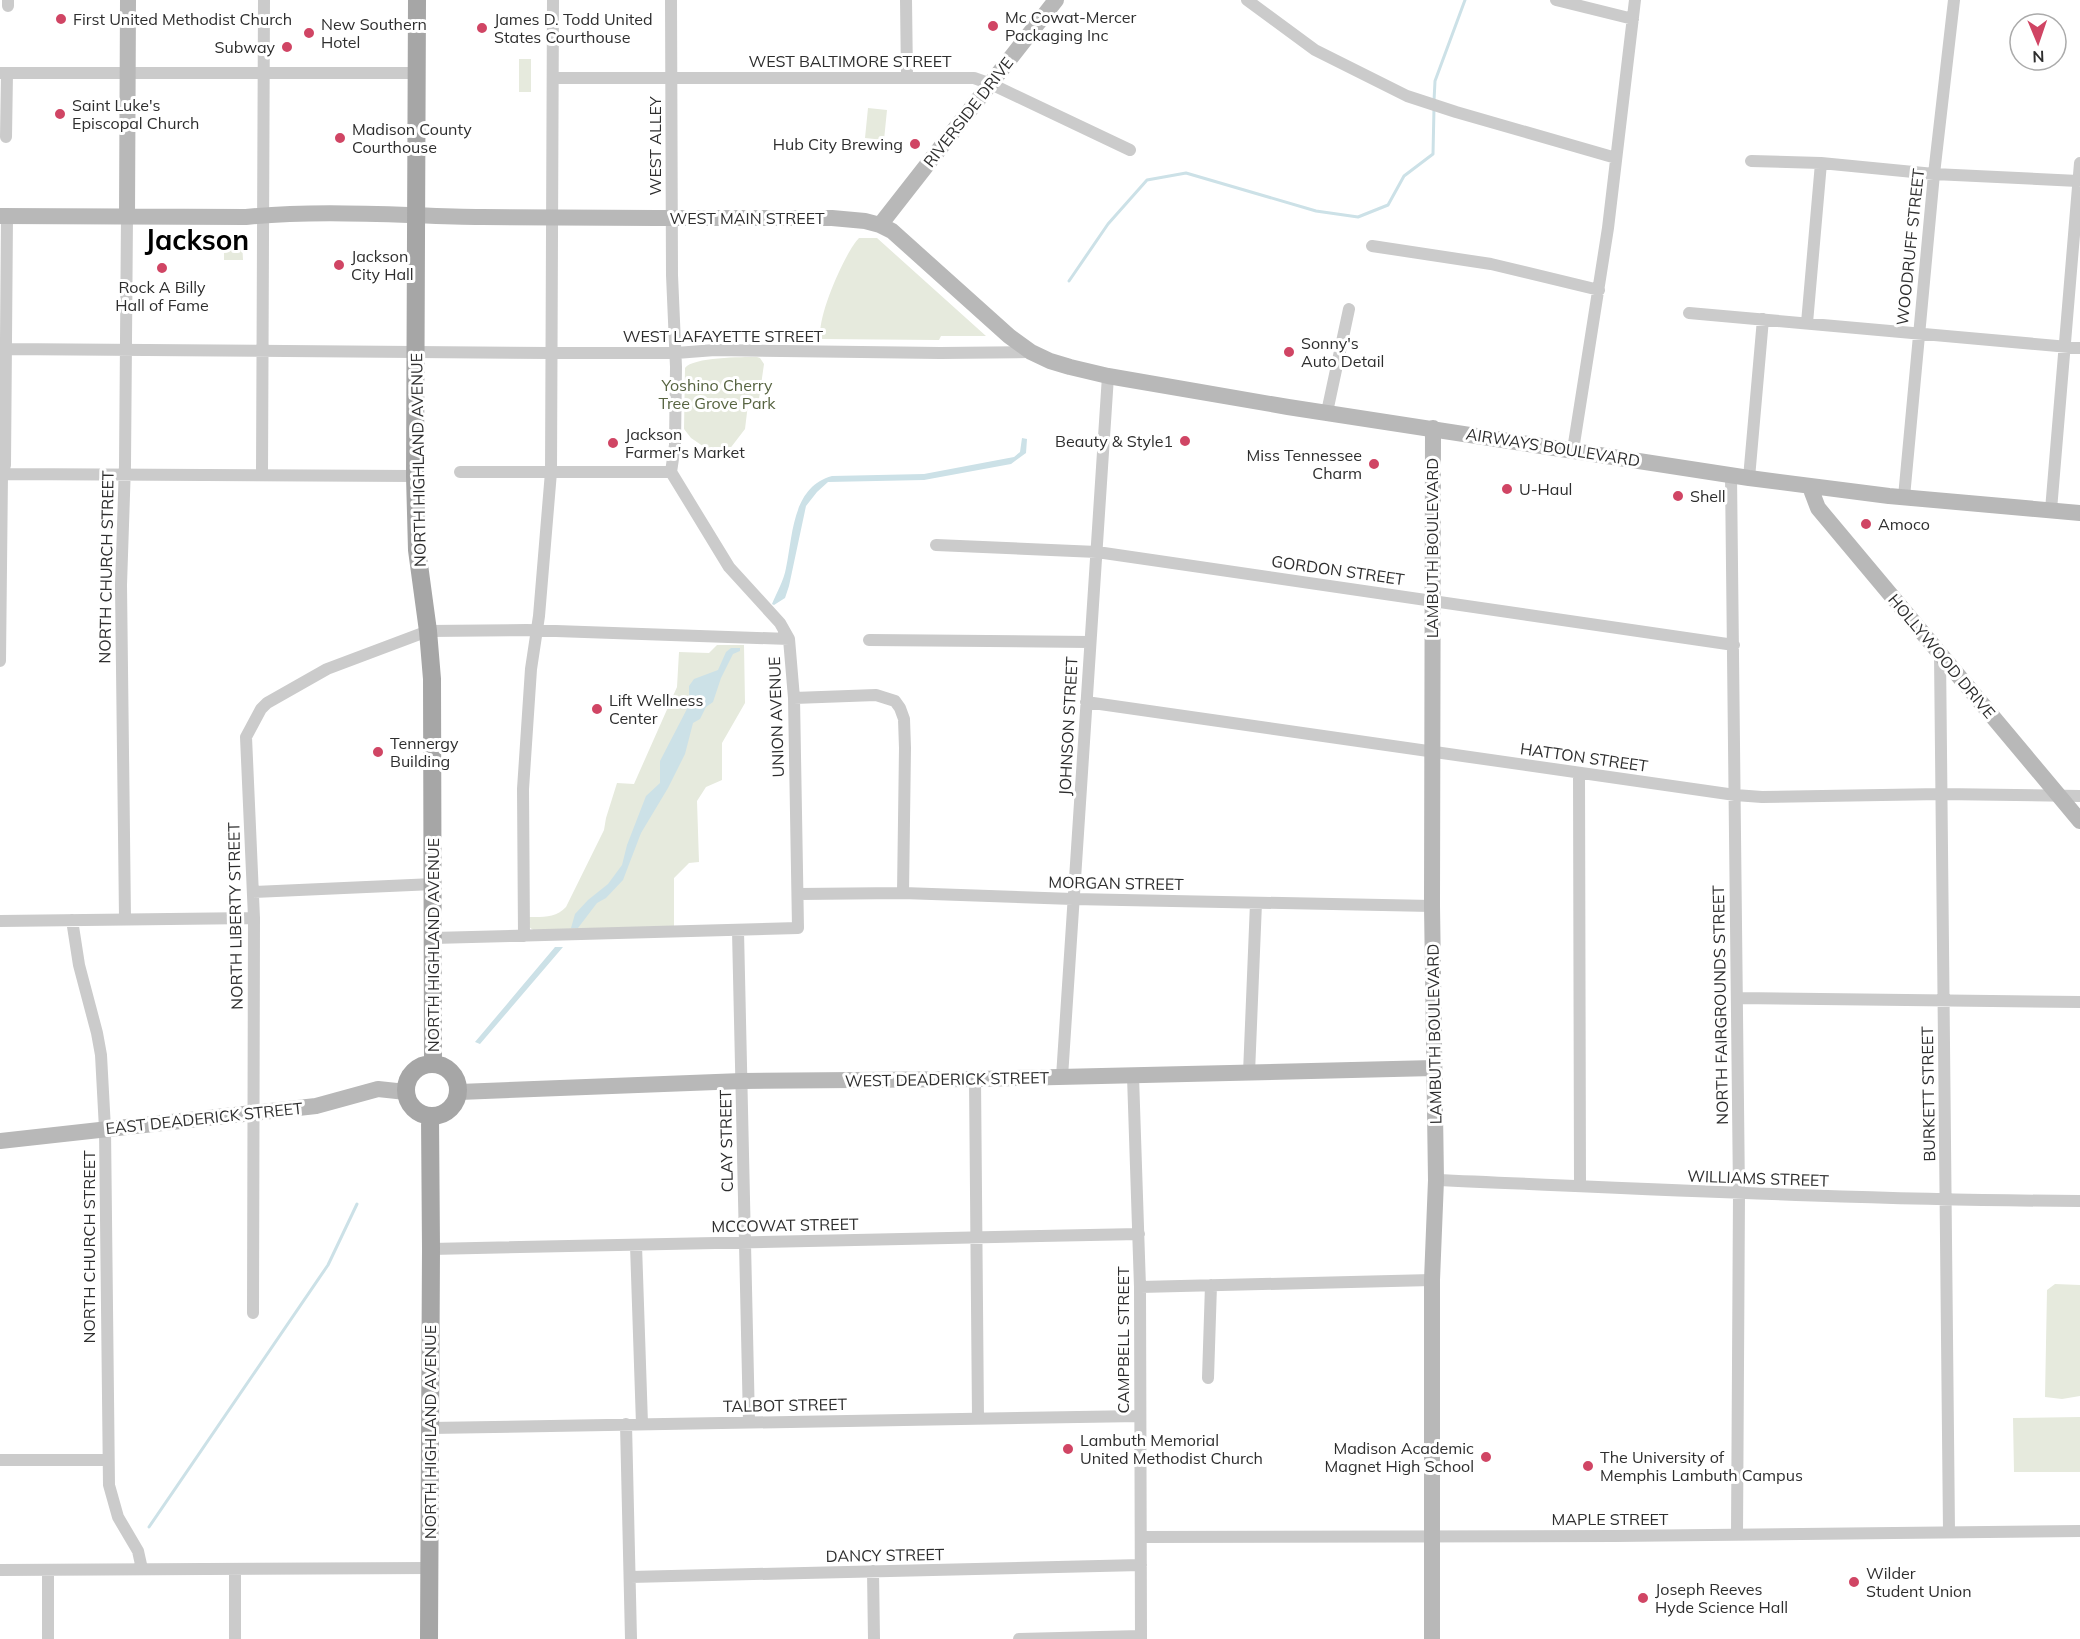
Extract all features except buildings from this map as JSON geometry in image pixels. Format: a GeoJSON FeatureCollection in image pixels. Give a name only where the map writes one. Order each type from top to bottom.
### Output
{"type":"FeatureCollection","features":[{"type":"Feature","properties":{"kind":"main road","name":"NORTH HIGHLAND AVENUE"},"geometry":{"type":"LineString","coordinates":[[417,0],[415,476],[417,550],[432,679],[433,1064]]}},
{"type":"Feature","properties":{"kind":"main road"},"geometry":{"type":"LineString","coordinates":[[433,1064],[441,1065],[454,1076],[459,1092],[457,1100],[446,1113],[430,1117],[413,1109],[406,1092],[410,1076],[424,1065],[433,1064]]}},
{"type":"Feature","properties":{"kind":"main road","name":"NORTH HIGHLAND AVENUE"},"geometry":{"type":"LineString","coordinates":[[429,1639],[430,1117]]}},
{"type":"Feature","properties":{"kind":"street"},"geometry":{"type":"LineString","coordinates":[[127,216],[128,0]]}},
{"type":"Feature","properties":{"kind":"street"},"geometry":{"type":"LineString","coordinates":[[262,475],[264,0]]}},
{"type":"Feature","properties":{"kind":"street"},"geometry":{"type":"LineString","coordinates":[[524,936],[523,789],[531,669],[538,630],[551,472],[553,0]]}},
{"type":"Feature","properties":{"kind":"street","name":"WEST ALLEY"},"geometry":{"type":"LineString","coordinates":[[670,472],[675,445],[676,353],[673,313],[671,0]]}},
{"type":"Feature","properties":{"kind":"street"},"geometry":{"type":"LineString","coordinates":[[906,0],[907,77]]}},
{"type":"Feature","properties":{"kind":"street","name":"RIVERSIDE DRIVE"},"geometry":{"type":"LineString","coordinates":[[880,225],[1056,0]]}},
{"type":"Feature","properties":{"kind":"street"},"geometry":{"type":"LineString","coordinates":[[1247,0],[1315,50],[1407,96],[1616,158]]}},
{"type":"Feature","properties":{"kind":"street"},"geometry":{"type":"LineString","coordinates":[[1556,0],[1633,19]]}},
{"type":"Feature","properties":{"kind":"street"},"geometry":{"type":"LineString","coordinates":[[1573,450],[1599,290],[1635,0]]}},
{"type":"Feature","properties":{"kind":"street","name":"WOODRUFF STREET"},"geometry":{"type":"LineString","coordinates":[[1904,497],[1918,333],[1954,0]]}},
{"type":"Feature","properties":{"kind":"street"},"geometry":{"type":"LineString","coordinates":[[6,137],[3,73],[416,73]]}},
{"type":"Feature","properties":{"kind":"street","name":"WEST BALTIMORE STREET"},"geometry":{"type":"LineString","coordinates":[[554,78],[974,78],[1130,150]]}},
{"type":"Feature","properties":{"kind":"street"},"geometry":{"type":"LineString","coordinates":[[1751,161],[1821,163],[1934,174],[2078,181]]}},
{"type":"Feature","properties":{"kind":"street"},"geometry":{"type":"LineString","coordinates":[[1807,323],[1821,163]]}},
{"type":"Feature","properties":{"kind":"street"},"geometry":{"type":"LineString","coordinates":[[2052,510],[2080,163]]}},
{"type":"Feature","properties":{"kind":"street","name":"WEST MAIN STREET"},"geometry":{"type":"LineString","coordinates":[[4,216],[246,217],[275,214],[552,218],[832,218],[880,225],[906,242],[1009,336],[1031,352]]}},
{"type":"Feature","properties":{"kind":"street"},"geometry":{"type":"LineString","coordinates":[[0,662],[1,474],[5,465],[4,216]]}},
{"type":"Feature","properties":{"kind":"street","name":"NORTH CHURCH STREET"},"geometry":{"type":"LineString","coordinates":[[125,918],[121,639],[127,216]]}},
{"type":"Feature","properties":{"kind":"street"},"geometry":{"type":"LineString","coordinates":[[1372,246],[1491,264],[1599,290]]}},
{"type":"Feature","properties":{"kind":"street"},"geometry":{"type":"LineString","coordinates":[[1327,412],[1349,309]]}},
{"type":"Feature","properties":{"kind":"street"},"geometry":{"type":"LineString","coordinates":[[1689,313],[2080,348]]}},
{"type":"Feature","properties":{"kind":"street"},"geometry":{"type":"LineString","coordinates":[[1749,478],[1763,319]]}},
{"type":"Feature","properties":{"kind":"street","name":"WEST LAFAYETTE STREET"},"geometry":{"type":"LineString","coordinates":[[3,349],[415,353],[676,353],[715,350],[1031,352]]}},
{"type":"Feature","properties":{"kind":"street","name":"AIRWAYS BOULEVARD"},"geometry":{"type":"LineString","coordinates":[[1031,352],[1050,361],[1108,376],[1749,478],[1904,497],[2080,513]]}},
{"type":"Feature","properties":{"kind":"street","name":"JOHNSON STREET"},"geometry":{"type":"LineString","coordinates":[[1062,1077],[1108,376]]}},
{"type":"Feature","properties":{"kind":"street","name":"LAMBUTH BOULEVARD"},"geometry":{"type":"LineString","coordinates":[[1432,1639],[1432,1280],[1436,1180],[1432,906],[1433,428]]}},
{"type":"Feature","properties":{"kind":"street"},"geometry":{"type":"LineString","coordinates":[[460,472],[670,472]]}},
{"type":"Feature","properties":{"kind":"street","name":"UNION AVENUE"},"geometry":{"type":"LineString","coordinates":[[670,472],[729,567],[780,623],[789,639],[794,698],[798,928],[738,931]]}},
{"type":"Feature","properties":{"kind":"street"},"geometry":{"type":"LineString","coordinates":[[1,474],[415,476]]}},
{"type":"Feature","properties":{"kind":"street","name":"NORTH FAIRGROUNDS STREET"},"geometry":{"type":"LineString","coordinates":[[1731,475],[1739,1194],[1737,1535]]}},
{"type":"Feature","properties":{"kind":"street","name":"HOLLYWOOD DRIVE"},"geometry":{"type":"LineString","coordinates":[[1810,487],[1818,508],[2080,821]]}},
{"type":"Feature","properties":{"kind":"street","name":"GORDON STREET"},"geometry":{"type":"LineString","coordinates":[[936,545],[1097,552],[1734,645]]}},
{"type":"Feature","properties":{"kind":"street"},"geometry":{"type":"LineString","coordinates":[[428,631],[538,630],[789,639]]}},
{"type":"Feature","properties":{"kind":"street","name":"NORTH LIBERTY STREET"},"geometry":{"type":"LineString","coordinates":[[254,1313],[252,1114],[254,918],[246,737],[261,709],[267,703],[327,669],[428,631]]}},
{"type":"Feature","properties":{"kind":"street"},"geometry":{"type":"LineString","coordinates":[[869,640],[1090,642]]}},
{"type":"Feature","properties":{"kind":"street","name":"BURKETT STREET"},"geometry":{"type":"LineString","coordinates":[[1941,654],[1948,1532]]}},
{"type":"Feature","properties":{"kind":"street"},"geometry":{"type":"LineString","coordinates":[[794,698],[876,695],[895,701],[900,708],[904,719],[903,893]]}},
{"type":"Feature","properties":{"kind":"street","name":"HATTON STREET"},"geometry":{"type":"LineString","coordinates":[[1086,702],[1735,795],[1762,797],[1941,794],[2080,796]]}},
{"type":"Feature","properties":{"kind":"street"},"geometry":{"type":"LineString","coordinates":[[1580,772],[1580,1186]]}},
{"type":"Feature","properties":{"kind":"street"},"geometry":{"type":"LineString","coordinates":[[253,892],[434,884]]}},
{"type":"Feature","properties":{"kind":"street","name":"MORGAN STREET"},"geometry":{"type":"LineString","coordinates":[[798,894],[903,893],[1073,899],[1432,906]]}},
{"type":"Feature","properties":{"kind":"street"},"geometry":{"type":"LineString","coordinates":[[1249,1073],[1256,903]]}},
{"type":"Feature","properties":{"kind":"street"},"geometry":{"type":"LineString","coordinates":[[0,921],[254,918]]}},
{"type":"Feature","properties":{"kind":"street","name":"NORTH CHURCH STREET"},"geometry":{"type":"LineString","coordinates":[[72,920],[79,965],[99,1044],[105,1129],[107,1460],[111,1499],[138,1551],[142,1569]]}},
{"type":"Feature","properties":{"kind":"street"},"geometry":{"type":"LineString","coordinates":[[433,938],[738,931]]}},
{"type":"Feature","properties":{"kind":"street","name":"CLAY STREET"},"geometry":{"type":"LineString","coordinates":[[738,931],[749,1422]]}},
{"type":"Feature","properties":{"kind":"street"},"geometry":{"type":"LineString","coordinates":[[1737,998],[2080,1002]]}},
{"type":"Feature","properties":{"kind":"street","name":"WEST DEADERICK STREET"},"geometry":{"type":"LineString","coordinates":[[459,1092],[741,1081],[975,1080],[1434,1068]]}},
{"type":"Feature","properties":{"kind":"street","name":"CAMPBELL STREET"},"geometry":{"type":"LineString","coordinates":[[1133,1076],[1140,1287],[1141,1637]]}},
{"type":"Feature","properties":{"kind":"street"},"geometry":{"type":"LineString","coordinates":[[975,1080],[978,1418]]}},
{"type":"Feature","properties":{"kind":"street","name":"EAST DEADERICK STREET"},"geometry":{"type":"LineString","coordinates":[[0,1141],[316,1106],[378,1089],[406,1092]]}},
{"type":"Feature","properties":{"kind":"street","name":"WILLIAMS STREET"},"geometry":{"type":"LineString","coordinates":[[1436,1180],[1946,1201],[2080,1201]]}},
{"type":"Feature","properties":{"kind":"street","name":"MCCOWAT STREET"},"geometry":{"type":"LineString","coordinates":[[431,1249],[1139,1234]]}},
{"type":"Feature","properties":{"kind":"street"},"geometry":{"type":"LineString","coordinates":[[636,1245],[642,1424]]}},
{"type":"Feature","properties":{"kind":"street"},"geometry":{"type":"LineString","coordinates":[[1140,1287],[1432,1280]]}},
{"type":"Feature","properties":{"kind":"street"},"geometry":{"type":"LineString","coordinates":[[1208,1378],[1211,1285]]}},
{"type":"Feature","properties":{"kind":"street","name":"TALBOT STREET"},"geometry":{"type":"LineString","coordinates":[[430,1428],[1140,1416]]}},
{"type":"Feature","properties":{"kind":"street"},"geometry":{"type":"LineString","coordinates":[[626,1424],[632,1639]]}},
{"type":"Feature","properties":{"kind":"street"},"geometry":{"type":"LineString","coordinates":[[0,1460],[107,1460]]}},
{"type":"Feature","properties":{"kind":"street","name":"MAPLE STREET"},"geometry":{"type":"LineString","coordinates":[[1141,1537],[1737,1535],[2080,1531]]}},
{"type":"Feature","properties":{"kind":"street","name":"DANCY STREET"},"geometry":{"type":"LineString","coordinates":[[630,1577],[1141,1565]]}},
{"type":"Feature","properties":{"kind":"street"},"geometry":{"type":"LineString","coordinates":[[0,1570],[430,1568]]}},
{"type":"Feature","properties":{"kind":"street"},"geometry":{"type":"LineString","coordinates":[[235,1569],[236,1639]]}},
{"type":"Feature","properties":{"kind":"street"},"geometry":{"type":"LineString","coordinates":[[48,1570],[48,1639]]}},
{"type":"Feature","properties":{"kind":"street"},"geometry":{"type":"LineString","coordinates":[[873,1571],[874,1639]]}},
{"type":"Feature","properties":{"kind":"street"},"geometry":{"type":"LineString","coordinates":[[1019,1639],[1141,1637]]}},
{"type":"Feature","properties":{"kind":"green space"},"geometry":{"type":"Polygon","coordinates":[[[519,59],[531,59],[531,92],[519,92],[519,59]]]}},
{"type":"Feature","properties":{"kind":"green space"},"geometry":{"type":"Polygon","coordinates":[[[868,108],[887,110],[884,140],[865,138],[868,108]]]}},
{"type":"Feature","properties":{"kind":"green space"},"geometry":{"type":"Polygon","coordinates":[[[221,238],[238,238],[242,241],[243,260],[224,260],[224,243],[221,243],[221,238]]]}},
{"type":"Feature","properties":{"kind":"green space"},"geometry":{"type":"Polygon","coordinates":[[[859,238],[877,238],[986,336],[941,336],[939,340],[821,339],[822,318],[832,287],[846,257],[859,238]]]}},
{"type":"Feature","properties":{"kind":"green space","name":"Yoshino Cherry Tree Grove Park"},"geometry":{"type":"Polygon","coordinates":[[[757,357],[764,364],[759,399],[754,404],[748,404],[745,429],[722,459],[691,438],[684,429],[685,368],[690,364],[707,360],[757,357]]]}},
{"type":"Feature","properties":{"kind":"green space"},"geometry":{"type":"Polygon","coordinates":[[[717,645],[744,645],[745,703],[722,743],[722,780],[706,787],[697,801],[699,862],[689,863],[674,878],[674,929],[536,932],[529,927],[529,917],[554,915],[566,907],[604,830],[617,783],[634,784],[677,687],[679,652],[709,653],[717,645]]]}},
{"type":"Feature","properties":{"kind":"green space"},"geometry":{"type":"Polygon","coordinates":[[[2055,1284],[2080,1285],[2080,1396],[2062,1399],[2045,1397],[2047,1290],[2055,1284]]]}},
{"type":"Feature","properties":{"kind":"green space"},"geometry":{"type":"Polygon","coordinates":[[[2080,1417],[2080,1472],[2014,1472],[2013,1418],[2080,1417]]]}},
{"type":"Feature","properties":{"kind":"shaded area"},"geometry":{"type":"Polygon","coordinates":[[[1022,438],[1027,439],[1026,453],[1011,464],[924,480],[828,482],[806,506],[785,598],[772,604],[785,572],[793,527],[802,501],[809,490],[819,482],[832,476],[924,474],[1014,457],[1020,452],[1022,438]]]}},
{"type":"Feature","properties":{"kind":"shaded area"},"geometry":{"type":"Polygon","coordinates":[[[731,648],[740,648],[740,651],[733,654],[721,678],[713,702],[706,707],[700,719],[693,723],[685,754],[641,833],[623,880],[606,898],[597,903],[578,928],[571,928],[575,914],[608,884],[622,865],[627,845],[646,796],[660,783],[660,761],[689,705],[689,686],[694,679],[718,670],[726,652],[731,648]]]}},
{"type":"Feature","properties":{"kind":"shaded area"},"geometry":{"type":"Polygon","coordinates":[[[555,947],[563,947],[480,1044],[475,1042],[555,947]]]}},
{"type":"Feature","properties":{"kind":"waterway"},"geometry":{"type":"LineString","coordinates":[[1434,101],[1435,81],[1465,0]]}},
{"type":"Feature","properties":{"kind":"waterway"},"geometry":{"type":"LineString","coordinates":[[1069,281],[1108,224],[1147,180],[1186,173],[1316,211],[1358,217],[1388,205],[1404,176],[1433,154],[1434,108]]}},
{"type":"Feature","properties":{"kind":"waterway"},"geometry":{"type":"LineString","coordinates":[[149,1527],[328,1265],[357,1204]]}},
{"type":"Feature","properties":{"kind":"place","name":"First United Methodist Church"},"geometry":{"type":"Point","coordinates":[61,19]}},
{"type":"Feature","properties":{"kind":"place","name":"Mc Cowat-Mercer Packaging Inc"},"geometry":{"type":"Point","coordinates":[993,26]}},
{"type":"Feature","properties":{"kind":"place","name":"James D. Todd United States Courthouse"},"geometry":{"type":"Point","coordinates":[482,28]}},
{"type":"Feature","properties":{"kind":"place","name":"New Southern Hotel"},"geometry":{"type":"Point","coordinates":[309,33]}},
{"type":"Feature","properties":{"kind":"place","name":"Subway"},"geometry":{"type":"Point","coordinates":[287,47]}},
{"type":"Feature","properties":{"kind":"place","name":"Saint Luke's Episcopal Church"},"geometry":{"type":"Point","coordinates":[60,114]}},
{"type":"Feature","properties":{"kind":"place","name":"Madison County Courthouse"},"geometry":{"type":"Point","coordinates":[340,138]}},
{"type":"Feature","properties":{"kind":"place","name":"Hub City Brewing"},"geometry":{"type":"Point","coordinates":[915,144]}},
{"type":"Feature","properties":{"kind":"place","name":"Jackson City Hall"},"geometry":{"type":"Point","coordinates":[339,265]}},
{"type":"Feature","properties":{"kind":"place","name":"Rock A Billy Hall of Fame"},"geometry":{"type":"Point","coordinates":[162,268]}},
{"type":"Feature","properties":{"kind":"place","name":"Sonny's Auto Detail"},"geometry":{"type":"Point","coordinates":[1289,352]}},
{"type":"Feature","properties":{"kind":"place","name":"Beauty & Style1"},"geometry":{"type":"Point","coordinates":[1185,441]}},
{"type":"Feature","properties":{"kind":"place","name":"Jackson Farmer's Market"},"geometry":{"type":"Point","coordinates":[613,443]}},
{"type":"Feature","properties":{"kind":"place","name":"Miss Tennessee Charm"},"geometry":{"type":"Point","coordinates":[1374,464]}},
{"type":"Feature","properties":{"kind":"place","name":"U-Haul"},"geometry":{"type":"Point","coordinates":[1507,489]}},
{"type":"Feature","properties":{"kind":"place","name":"Shell"},"geometry":{"type":"Point","coordinates":[1678,496]}},
{"type":"Feature","properties":{"kind":"place","name":"Amoco"},"geometry":{"type":"Point","coordinates":[1866,524]}},
{"type":"Feature","properties":{"kind":"place","name":"Lift Wellness Center"},"geometry":{"type":"Point","coordinates":[597,709]}},
{"type":"Feature","properties":{"kind":"place","name":"Tennergy Building"},"geometry":{"type":"Point","coordinates":[378,752]}},
{"type":"Feature","properties":{"kind":"place","name":"Lambuth Memorial United Methodist Church"},"geometry":{"type":"Point","coordinates":[1068,1449]}},
{"type":"Feature","properties":{"kind":"place","name":"Madison Academic Magnet High School"},"geometry":{"type":"Point","coordinates":[1486,1457]}},
{"type":"Feature","properties":{"kind":"place","name":"The University of Memphis Lambuth Campus"},"geometry":{"type":"Point","coordinates":[1588,1466]}},
{"type":"Feature","properties":{"kind":"place","name":"Wilder Student Union"},"geometry":{"type":"Point","coordinates":[1854,1582]}},
{"type":"Feature","properties":{"kind":"place","name":"Joseph Reeves Hyde Science Hall"},"geometry":{"type":"Point","coordinates":[1643,1598]}},
{"type":"Feature","properties":{"kind":"district","name":"Jackson"},"geometry":{"type":"Point","coordinates":[197,240]}}]}
